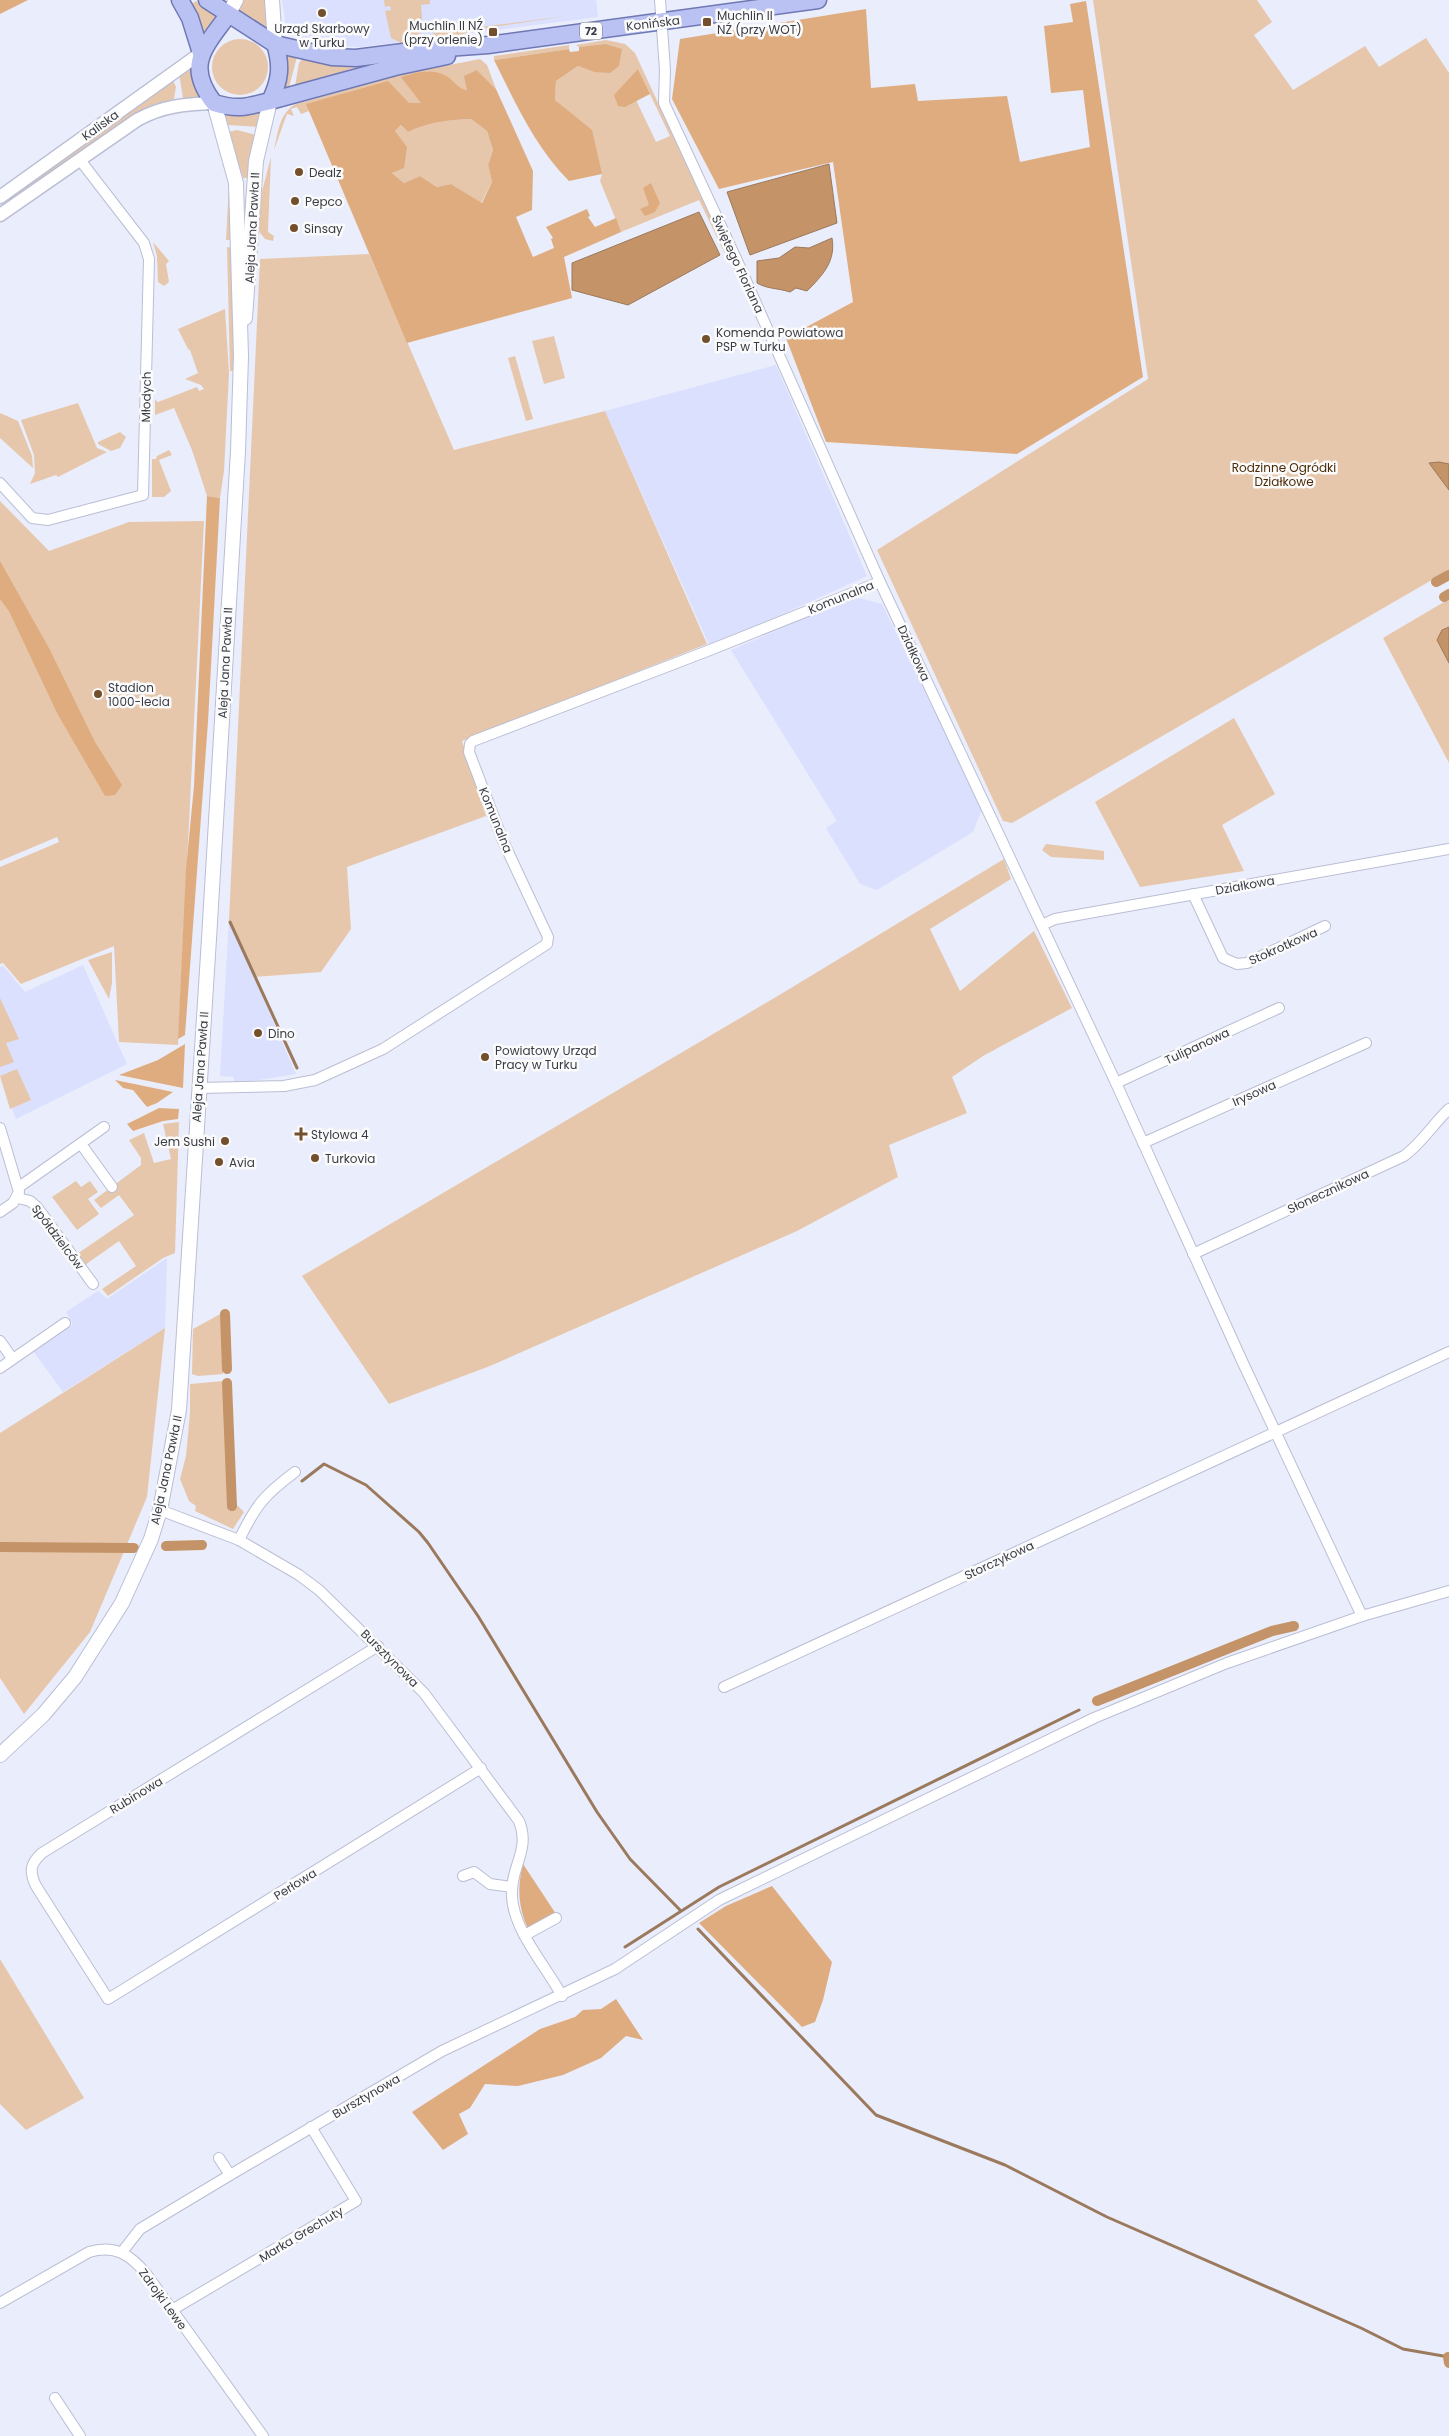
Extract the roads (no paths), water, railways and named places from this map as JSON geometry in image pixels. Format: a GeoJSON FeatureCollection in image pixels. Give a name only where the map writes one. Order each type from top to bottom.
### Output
{"type":"FeatureCollection","features":[{"type":"Feature","properties":{"kind":"main road"},"geometry":{"type":"LineString","coordinates":[[180,0],[190,18],[201,53],[200,79],[214,103]]}},
{"type":"Feature","properties":{"kind":"main road","name":"72"},"geometry":{"type":"LineString","coordinates":[[208,0],[228,16],[275,44]]}},
{"type":"Feature","properties":{"kind":"main road"},"geometry":{"type":"LineString","coordinates":[[201,53],[228,16],[236,0]]}},
{"type":"Feature","properties":{"kind":"main road"},"geometry":{"type":"LineString","coordinates":[[270,101],[280,72],[280,58],[275,44],[272,0]]}},
{"type":"Feature","properties":{"kind":"main road","name":"Konińska"},"geometry":{"type":"LineString","coordinates":[[275,44],[332,57],[383,55],[428,49],[488,45],[818,0]]}},
{"type":"Feature","properties":{"kind":"main road","name":"Konińska"},"geometry":{"type":"LineString","coordinates":[[270,101],[395,67],[488,45]]}},
{"type":"Feature","properties":{"kind":"main road","name":"72"},"geometry":{"type":"LineString","coordinates":[[214,103],[229,108],[243,108],[270,101]]}},
{"type":"Feature","properties":{"kind":"main road","name":"Aleja Jana Pawła II"},"geometry":{"type":"LineString","coordinates":[[241,356],[255,264],[256,161],[270,101]]}},
{"type":"Feature","properties":{"kind":"main road","name":"Aleja Jana Pawła II"},"geometry":{"type":"LineString","coordinates":[[0,1755],[55,1702],[98,1644],[122,1603],[135,1576],[160,1510],[179,1410],[237,460],[241,356],[236,183],[214,103]]}},
{"type":"Feature","properties":{"kind":"street","name":"Świętego Floriana"},"geometry":{"type":"LineString","coordinates":[[660,0],[665,70],[664,104],[739,264],[880,582]]}},
{"type":"Feature","properties":{"kind":"street","name":"Kaliska"},"geometry":{"type":"LineString","coordinates":[[0,197],[201,53]]}},
{"type":"Feature","properties":{"kind":"street"},"geometry":{"type":"LineString","coordinates":[[318,88],[323,82],[373,65],[383,55],[395,67]]}},
{"type":"Feature","properties":{"kind":"street","name":"Kaliska"},"geometry":{"type":"LineString","coordinates":[[0,213],[136,120],[154,111],[180,104],[214,103]]}},
{"type":"Feature","properties":{"kind":"street","name":"Młodych"},"geometry":{"type":"LineString","coordinates":[[0,483],[32,518],[48,520],[143,495],[150,259],[144,243],[80,160]]}},
{"type":"Feature","properties":{"kind":"street","name":"Działkowa"},"geometry":{"type":"LineString","coordinates":[[880,582],[1116,1083],[1275,1433],[1362,1616]]}},
{"type":"Feature","properties":{"kind":"street","name":"Komunalna"},"geometry":{"type":"LineString","coordinates":[[198,1088],[284,1086],[316,1080],[383,1049],[547,944],[548,936],[503,841],[469,752],[470,744],[473,740],[710,650],[880,582]]}},
{"type":"Feature","properties":{"kind":"street","name":"Działkowa"},"geometry":{"type":"LineString","coordinates":[[1042,925],[1054,919],[1449,848]]}},
{"type":"Feature","properties":{"kind":"street","name":"Stokrotkowa"},"geometry":{"type":"LineString","coordinates":[[1193,894],[1223,958],[1230,962],[1247,963],[1325,926]]}},
{"type":"Feature","properties":{"kind":"street","name":"Tulipanowa"},"geometry":{"type":"LineString","coordinates":[[1116,1083],[1279,1008]]}},
{"type":"Feature","properties":{"kind":"street","name":"Irysowa"},"geometry":{"type":"LineString","coordinates":[[1143,1143],[1366,1043]]}},
{"type":"Feature","properties":{"kind":"street","name":"Słonecznikowa"},"geometry":{"type":"LineString","coordinates":[[1193,1254],[1404,1156],[1420,1142],[1436,1121],[1449,1109]]}},
{"type":"Feature","properties":{"kind":"street","name":"Spółdzielców"},"geometry":{"type":"LineString","coordinates":[[0,1212],[18,1193],[104,1127]]}},
{"type":"Feature","properties":{"kind":"street"},"geometry":{"type":"LineString","coordinates":[[0,1128],[18,1193]]}},
{"type":"Feature","properties":{"kind":"street"},"geometry":{"type":"LineString","coordinates":[[80,1144],[112,1187]]}},
{"type":"Feature","properties":{"kind":"street","name":"Spółdzielców"},"geometry":{"type":"LineString","coordinates":[[18,1193],[37,1206],[92,1284]]}},
{"type":"Feature","properties":{"kind":"street"},"geometry":{"type":"LineString","coordinates":[[0,1368],[65,1323]]}},
{"type":"Feature","properties":{"kind":"street"},"geometry":{"type":"LineString","coordinates":[[0,1341],[12,1358]]}},
{"type":"Feature","properties":{"kind":"street","name":"Storczykowa"},"geometry":{"type":"LineString","coordinates":[[724,1687],[1449,1352]]}},
{"type":"Feature","properties":{"kind":"street"},"geometry":{"type":"LineString","coordinates":[[239,1540],[258,1504],[268,1492],[295,1472]]}},
{"type":"Feature","properties":{"kind":"street","name":"Bursztynowa"},"geometry":{"type":"LineString","coordinates":[[122,2252],[140,2229],[311,2127],[442,2051],[562,1996],[516,1918],[512,1887],[523,1849],[523,1834],[516,1816],[424,1693],[378,1646],[311,1583],[239,1540],[160,1510]]}},
{"type":"Feature","properties":{"kind":"street"},"geometry":{"type":"LineString","coordinates":[[562,1996],[615,1969],[719,1900],[1078,1726],[1227,1663],[1362,1616],[1449,1591]]}},
{"type":"Feature","properties":{"kind":"street","name":"Rubinowa"},"geometry":{"type":"LineString","coordinates":[[108,2000],[36,1886],[31,1875],[31,1866],[35,1859],[378,1646]]}},
{"type":"Feature","properties":{"kind":"street","name":"Perłowa"},"geometry":{"type":"LineString","coordinates":[[108,2000],[481,1768]]}},
{"type":"Feature","properties":{"kind":"street"},"geometry":{"type":"LineString","coordinates":[[463,1876],[474,1872],[482,1876],[490,1884],[512,1887]]}},
{"type":"Feature","properties":{"kind":"street"},"geometry":{"type":"LineString","coordinates":[[525,1935],[556,1918]]}},
{"type":"Feature","properties":{"kind":"street","name":"Marka Grechuty"},"geometry":{"type":"LineString","coordinates":[[172,2310],[356,2201],[311,2127]]}},
{"type":"Feature","properties":{"kind":"street"},"geometry":{"type":"LineString","coordinates":[[219,2158],[230,2175]]}},
{"type":"Feature","properties":{"kind":"street"},"geometry":{"type":"LineString","coordinates":[[0,2303],[89,2252],[105,2249],[122,2252]]}},
{"type":"Feature","properties":{"kind":"street","name":"Zdrojki Lewe"},"geometry":{"type":"LineString","coordinates":[[122,2252],[135,2261],[263,2436]]}},
{"type":"Feature","properties":{"kind":"street"},"geometry":{"type":"LineString","coordinates":[[55,2398],[80,2436]]}},
{"type":"Feature","properties":{"kind":"waterway"},"geometry":{"type":"LineString","coordinates":[[1436,582],[1449,575]]}},
{"type":"Feature","properties":{"kind":"waterway"},"geometry":{"type":"LineString","coordinates":[[1444,597],[1449,594]]}},
{"type":"Feature","properties":{"kind":"waterway"},"geometry":{"type":"LineString","coordinates":[[230,922],[297,1068]]}},
{"type":"Feature","properties":{"kind":"waterway"},"geometry":{"type":"LineString","coordinates":[[225,1314],[227,1369]]}},
{"type":"Feature","properties":{"kind":"waterway"},"geometry":{"type":"LineString","coordinates":[[227,1383],[232,1506]]}},
{"type":"Feature","properties":{"kind":"waterway"},"geometry":{"type":"LineString","coordinates":[[302,1481],[324,1464],[366,1485],[419,1532],[478,1616],[597,1812],[630,1859],[680,1910]]}},
{"type":"Feature","properties":{"kind":"waterway"},"geometry":{"type":"LineString","coordinates":[[166,1546],[202,1545]]}},
{"type":"Feature","properties":{"kind":"waterway"},"geometry":{"type":"LineString","coordinates":[[0,1547],[134,1548]]}},
{"type":"Feature","properties":{"kind":"waterway"},"geometry":{"type":"LineString","coordinates":[[1097,1701],[1272,1631],[1294,1626]]}},
{"type":"Feature","properties":{"kind":"waterway"},"geometry":{"type":"LineString","coordinates":[[625,1947],[719,1887],[1079,1710]]}},
{"type":"Feature","properties":{"kind":"waterway"},"geometry":{"type":"LineString","coordinates":[[698,1929],[876,2115],[1005,2165],[1107,2217],[1361,2328],[1403,2349],[1449,2357]]}},
{"type":"Feature","properties":{"kind":"waterway"},"geometry":{"type":"LineString","coordinates":[[1448,2357],[1449,2363]]}},
{"type":"Feature","properties":{"kind":"place","name":"Urząd Skarbowy w Turku"},"geometry":{"type":"Point","coordinates":[322,13]}},
{"type":"Feature","properties":{"kind":"place","name":"Muchlin II NŹ (przy WOT)"},"geometry":{"type":"Point","coordinates":[707,22]}},
{"type":"Feature","properties":{"kind":"place","name":"Muchlin II NŹ (przy orlenie)"},"geometry":{"type":"Point","coordinates":[493,32]}},
{"type":"Feature","properties":{"kind":"place","name":"Dealz"},"geometry":{"type":"Point","coordinates":[299,172]}},
{"type":"Feature","properties":{"kind":"place","name":"Pepco"},"geometry":{"type":"Point","coordinates":[295,201]}},
{"type":"Feature","properties":{"kind":"place","name":"Sinsay"},"geometry":{"type":"Point","coordinates":[294,228]}},
{"type":"Feature","properties":{"kind":"place","name":"Komenda Powiatowa PSP w Turku"},"geometry":{"type":"Point","coordinates":[706,339]}},
{"type":"Feature","properties":{"kind":"place","name":"Stadion 1000-lecia"},"geometry":{"type":"Point","coordinates":[98,694]}},
{"type":"Feature","properties":{"kind":"place","name":"Dino"},"geometry":{"type":"Point","coordinates":[258,1033]}},
{"type":"Feature","properties":{"kind":"place","name":"Powiatowy Urząd Pracy w Turku"},"geometry":{"type":"Point","coordinates":[485,1057]}},
{"type":"Feature","properties":{"kind":"place","name":"Stylowa 4"},"geometry":{"type":"Point","coordinates":[301,1134]}},
{"type":"Feature","properties":{"kind":"place","name":"Jem Sushi"},"geometry":{"type":"Point","coordinates":[225,1141]}},
{"type":"Feature","properties":{"kind":"place","name":"Turkovia"},"geometry":{"type":"Point","coordinates":[315,1158]}},
{"type":"Feature","properties":{"kind":"place","name":"Avia"},"geometry":{"type":"Point","coordinates":[219,1162]}},
{"type":"Feature","properties":{"kind":"park label","name":"Rodzinne Ogródki Działkowe"},"geometry":{"type":"Point","coordinates":[1284,474]}}]}
